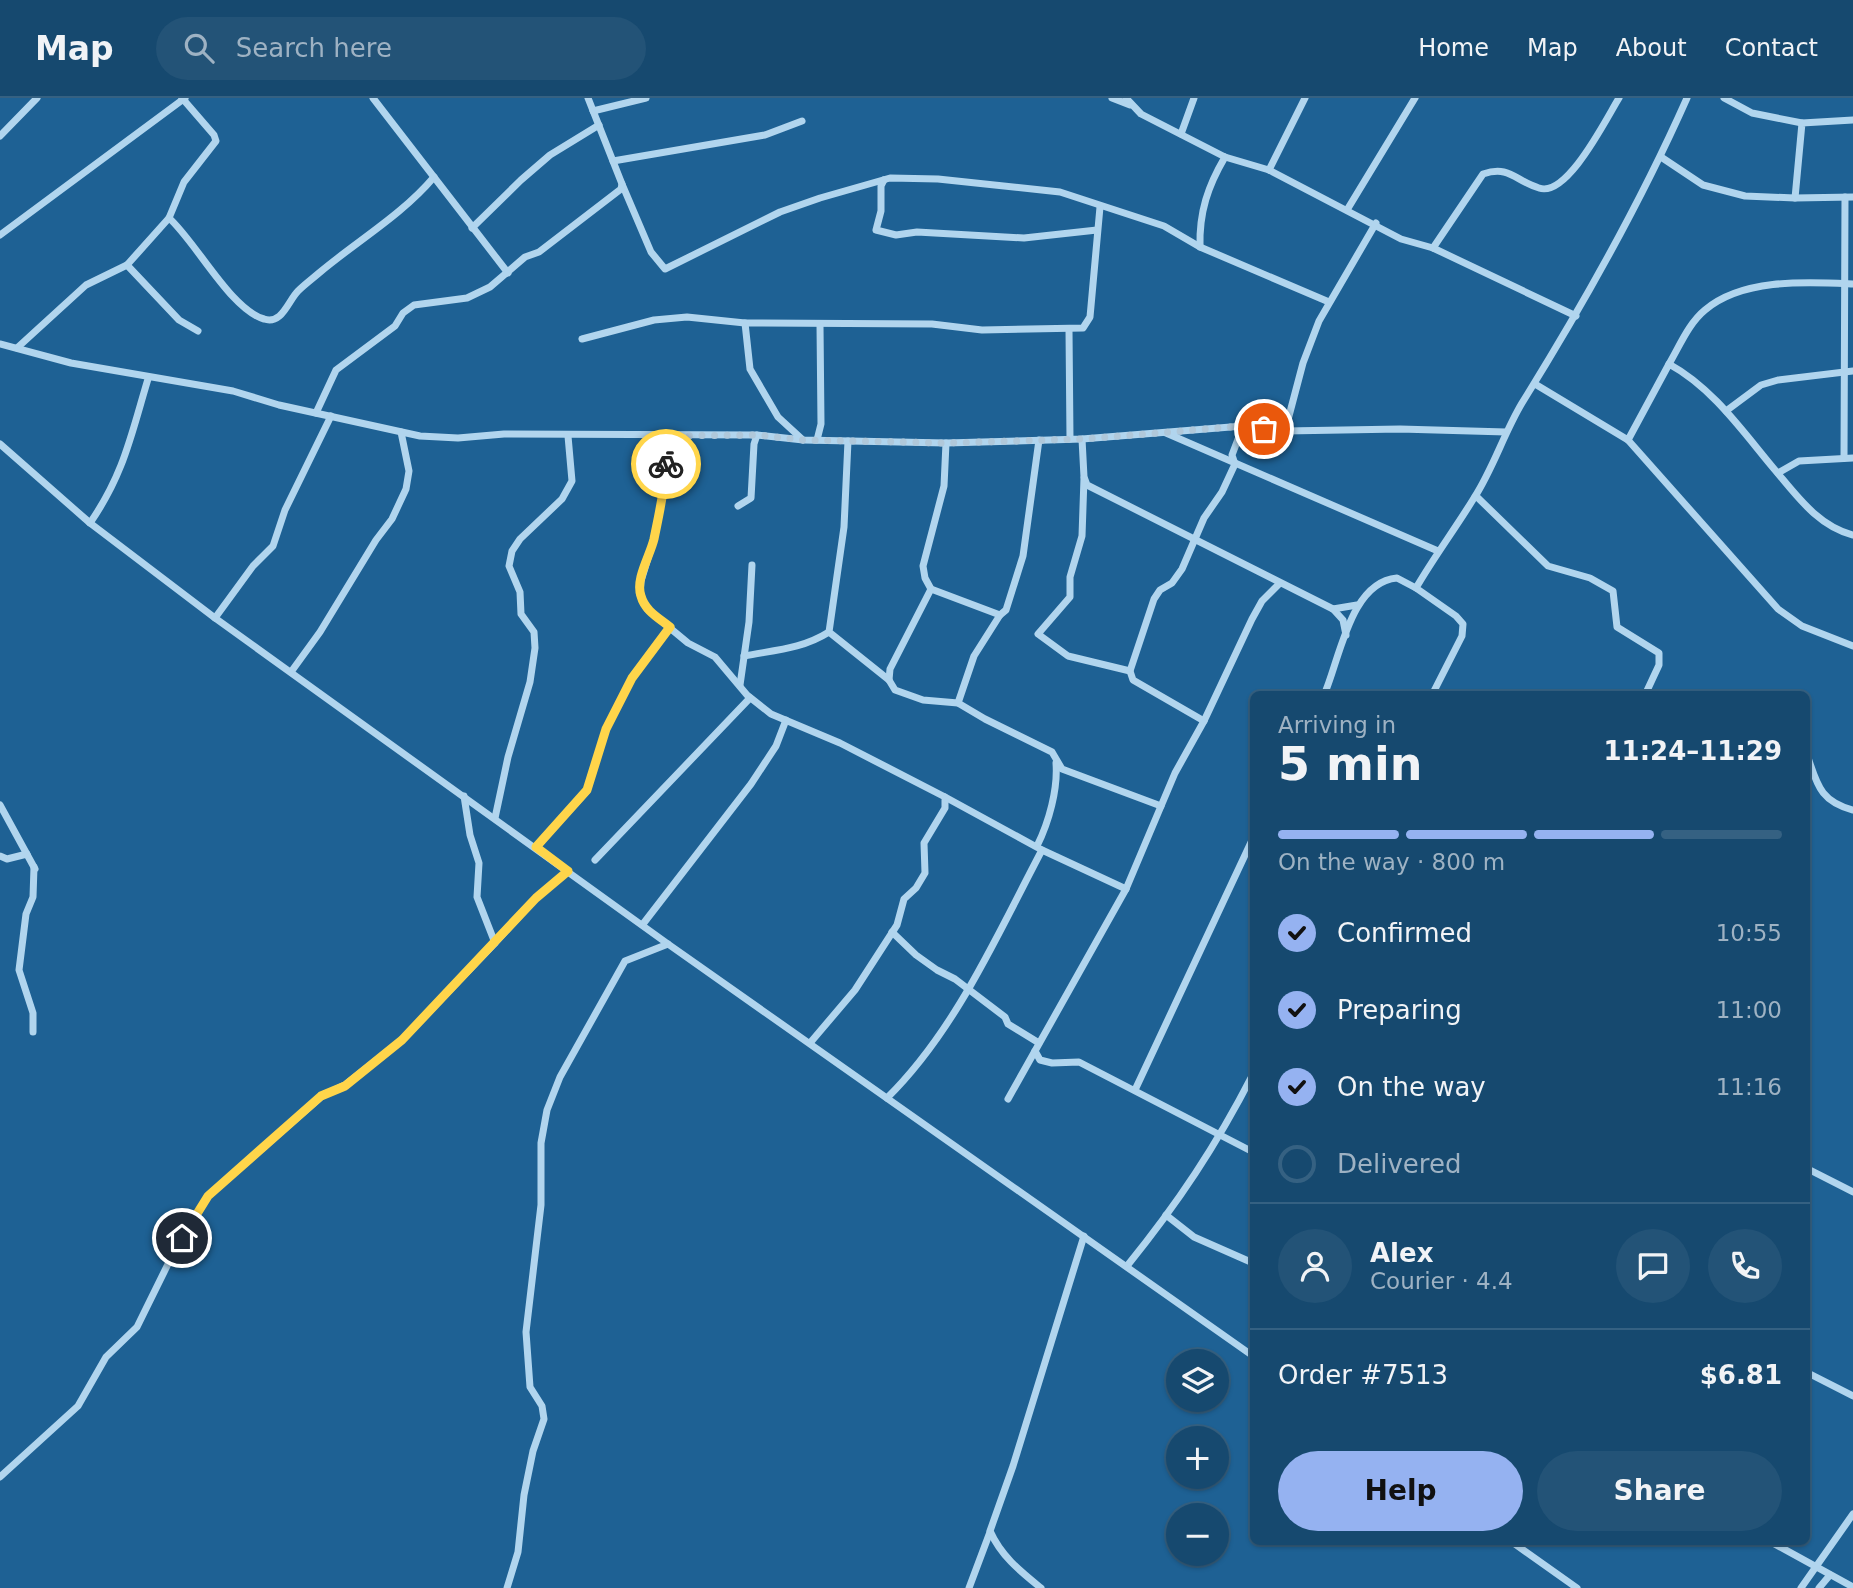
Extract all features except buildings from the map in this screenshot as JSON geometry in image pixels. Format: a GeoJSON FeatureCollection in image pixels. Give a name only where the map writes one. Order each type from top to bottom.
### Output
{"type":"FeatureCollection","features":[{"type":"Feature","properties":{"kind":"street"},"geometry":{"type":"LineString","coordinates":[[0,136],[37,98]]}},
{"type":"Feature","properties":{"kind":"street"},"geometry":{"type":"LineString","coordinates":[[0,235],[183,98],[214,135],[216,141],[184,182],[169,218],[127,265],[86,285],[17,348]]}},
{"type":"Feature","properties":{"kind":"street"},"geometry":{"type":"LineString","coordinates":[[373,98],[508,274]]}},
{"type":"Feature","properties":{"kind":"street"},"geometry":{"type":"LineString","coordinates":[[588,98],[651,252],[665,269],[780,212],[884,180],[938,179],[1059,191],[1100,207],[1164,226],[1200,247],[1329,302]]}},
{"type":"Feature","properties":{"kind":"street"},"geometry":{"type":"LineString","coordinates":[[593,111],[646,98]]}},
{"type":"Feature","properties":{"kind":"street"},"geometry":{"type":"LineString","coordinates":[[1112,98],[1128,102],[1141,114],[1225,157],[1269,170],[1347,211],[1376,223],[1401,239],[1433,248],[1576,316]]}},
{"type":"Feature","properties":{"kind":"street"},"geometry":{"type":"LineString","coordinates":[[1181,134],[1194,98]]}},
{"type":"Feature","properties":{"kind":"street"},"geometry":{"type":"LineString","coordinates":[[1269,170],[1305,98]]}},
{"type":"Feature","properties":{"kind":"street"},"geometry":{"type":"LineString","coordinates":[[1347,211],[1415,98]]}},
{"type":"Feature","properties":{"kind":"street"},"geometry":{"type":"LineString","coordinates":[[1433,248],[1483,174],[1496,170],[1507,172],[1538,188],[1550,190],[1558,186],[1576,167],[1619,98]]}},
{"type":"Feature","properties":{"kind":"street"},"geometry":{"type":"LineString","coordinates":[[1416,588],[1476,496],[1506,432],[1576,316],[1661,158],[1687,98]]}},
{"type":"Feature","properties":{"kind":"street"},"geometry":{"type":"LineString","coordinates":[[1724,98],[1752,113],[1802,123],[1853,120]]}},
{"type":"Feature","properties":{"kind":"street"},"geometry":{"type":"LineString","coordinates":[[613,161],[765,135],[802,121]]}},
{"type":"Feature","properties":{"kind":"street"},"geometry":{"type":"LineString","coordinates":[[1795,198],[1802,123]]}},
{"type":"Feature","properties":{"kind":"street"},"geometry":{"type":"LineString","coordinates":[[472,228],[550,155],[599,125]]}},
{"type":"Feature","properties":{"kind":"street"},"geometry":{"type":"LineString","coordinates":[[1200,247],[1203,203],[1210,182],[1225,157]]}},
{"type":"Feature","properties":{"kind":"street"},"geometry":{"type":"LineString","coordinates":[[1661,158],[1703,186],[1745,196],[1849,197],[1849,283],[1843,370],[1844,458]]}},
{"type":"Feature","properties":{"kind":"street"},"geometry":{"type":"LineString","coordinates":[[169,218],[181,228],[247,310],[263,319],[272,320],[282,315],[297,292],[412,202],[434,177]]}},
{"type":"Feature","properties":{"kind":"street"},"geometry":{"type":"LineString","coordinates":[[884,180],[876,230],[896,234],[916,232],[1024,237],[1097,230]]}},
{"type":"Feature","properties":{"kind":"street"},"geometry":{"type":"LineString","coordinates":[[316,413],[336,370],[359,350],[395,326],[403,313],[414,305],[467,298],[490,288],[525,257],[539,251],[604,204],[621,189],[622,184]]}},
{"type":"Feature","properties":{"kind":"street"},"geometry":{"type":"LineString","coordinates":[[582,339],[654,320],[687,317],[745,323],[932,324],[982,330],[1083,328],[1090,317],[1100,207]]}},
{"type":"Feature","properties":{"kind":"street"},"geometry":{"type":"LineString","coordinates":[[1285,431],[1303,363],[1329,302],[1376,223]]}},
{"type":"Feature","properties":{"kind":"street"},"geometry":{"type":"LineString","coordinates":[[127,265],[179,320],[198,331]]}},
{"type":"Feature","properties":{"kind":"street"},"geometry":{"type":"LineString","coordinates":[[1628,440],[1693,322],[1718,301],[1747,288],[1849,283]]}},
{"type":"Feature","properties":{"kind":"street"},"geometry":{"type":"LineString","coordinates":[[745,323],[750,369],[778,417],[803,440]]}},
{"type":"Feature","properties":{"kind":"street"},"geometry":{"type":"LineString","coordinates":[[817,440],[821,424],[820,324]]}},
{"type":"Feature","properties":{"kind":"street"},"geometry":{"type":"LineString","coordinates":[[1069,330],[1070,439]]}},
{"type":"Feature","properties":{"kind":"street"},"geometry":{"type":"LineString","coordinates":[[0,344],[71,363],[148,379],[233,391],[401,432],[458,438],[504,434],[757,435],[803,440],[946,443],[1082,439],[1244,426],[1285,431],[1400,429],[1506,432]]}},
{"type":"Feature","properties":{"kind":"street"},"geometry":{"type":"LineString","coordinates":[[1669,363],[1692,377],[1726,411],[1812,513],[1853,535]]}},
{"type":"Feature","properties":{"kind":"street"},"geometry":{"type":"LineString","coordinates":[[1726,411],[1761,385],[1843,370],[1853,371]]}},
{"type":"Feature","properties":{"kind":"street"},"geometry":{"type":"LineString","coordinates":[[90,523],[110,494],[122,467],[148,379]]}},
{"type":"Feature","properties":{"kind":"street"},"geometry":{"type":"LineString","coordinates":[[1535,384],[1628,440],[1778,609],[1802,626],[1853,646]]}},
{"type":"Feature","properties":{"kind":"street"},"geometry":{"type":"LineString","coordinates":[[215,618],[253,566],[273,546],[285,510],[331,416]]}},
{"type":"Feature","properties":{"kind":"street"},"geometry":{"type":"LineString","coordinates":[[1204,721],[1133,680],[1130,671],[1154,598],[1177,576],[1235,464],[1232,455],[1244,426]]}},
{"type":"Feature","properties":{"kind":"street"},"geometry":{"type":"LineString","coordinates":[[1162,431],[1438,551]]}},
{"type":"Feature","properties":{"kind":"street"},"geometry":{"type":"LineString","coordinates":[[290,672],[320,632],[376,540],[392,519],[406,489],[409,471],[401,432]]}},
{"type":"Feature","properties":{"kind":"street"},"geometry":{"type":"LineString","coordinates":[[738,506],[751,498],[757,435]]}},
{"type":"Feature","properties":{"kind":"street"},"geometry":{"type":"LineString","coordinates":[[495,818],[508,757],[530,682],[535,648],[534,632],[521,614],[520,592],[509,566],[512,551],[520,539],[562,499],[572,481],[568,436]]}},
{"type":"Feature","properties":{"kind":"street"},"geometry":{"type":"LineString","coordinates":[[667,436],[665,486],[653,542],[640,581],[640,595],[647,609],[688,643],[715,657],[750,698],[771,714],[840,743],[1039,848],[1126,889]]}},
{"type":"Feature","properties":{"kind":"street"},"geometry":{"type":"LineString","coordinates":[[1082,439],[1082,536],[1070,577],[1070,597],[1038,635],[1068,656],[1130,671]]}},
{"type":"Feature","properties":{"kind":"street"},"geometry":{"type":"LineString","coordinates":[[958,703],[974,656],[1006,610],[1023,556],[1039,440]]}},
{"type":"Feature","properties":{"kind":"street"},"geometry":{"type":"LineString","coordinates":[[744,656],[793,649],[812,643],[829,632],[844,527],[848,441]]}},
{"type":"Feature","properties":{"kind":"street"},"geometry":{"type":"LineString","coordinates":[[946,443],[944,486],[923,566],[925,578],[931,589],[1000,615]]}},
{"type":"Feature","properties":{"kind":"street"},"geometry":{"type":"LineString","coordinates":[[0,444],[90,523],[215,618],[668,944],[1250,1354]]}},
{"type":"Feature","properties":{"kind":"street"},"geometry":{"type":"LineString","coordinates":[[1778,473],[1799,461],[1853,458]]}},
{"type":"Feature","properties":{"kind":"street"},"geometry":{"type":"LineString","coordinates":[[1084,477],[1087,485],[1097,491],[1196,538],[1279,584],[1333,609],[1343,620],[1346,635]]}},
{"type":"Feature","properties":{"kind":"street"},"geometry":{"type":"LineString","coordinates":[[1476,496],[1548,566],[1590,578],[1613,592],[1617,627],[1659,653],[1659,666],[1647,691]]}},
{"type":"Feature","properties":{"kind":"street"},"geometry":{"type":"LineString","coordinates":[[740,685],[752,565]]}},
{"type":"Feature","properties":{"kind":"street"},"geometry":{"type":"LineString","coordinates":[[1325,691],[1357,606],[1376,584],[1397,578],[1456,615],[1463,624],[1462,636],[1434,691]]}},
{"type":"Feature","properties":{"kind":"street"},"geometry":{"type":"LineString","coordinates":[[1008,1099],[1126,889],[1175,773],[1204,721],[1252,619],[1262,601],[1279,584]]}},
{"type":"Feature","properties":{"kind":"street"},"geometry":{"type":"LineString","coordinates":[[889,680],[890,668],[931,589]]}},
{"type":"Feature","properties":{"kind":"street"},"geometry":{"type":"LineString","coordinates":[[1333,609],[1357,606]]}},
{"type":"Feature","properties":{"kind":"street"},"geometry":{"type":"LineString","coordinates":[[536,847],[587,790],[606,729],[632,678],[670,627]]}},
{"type":"Feature","properties":{"kind":"street"},"geometry":{"type":"LineString","coordinates":[[829,632],[889,680],[895,690],[923,700],[958,703],[1041,745],[1052,752],[1056,762],[1057,777],[1039,848],[967,989],[929,1049],[887,1098]]}},
{"type":"Feature","properties":{"kind":"street"},"geometry":{"type":"LineString","coordinates":[[595,860],[750,698]]}},
{"type":"Feature","properties":{"kind":"street"},"geometry":{"type":"LineString","coordinates":[[643,925],[751,784],[776,746],[786,720]]}},
{"type":"Feature","properties":{"kind":"street"},"geometry":{"type":"LineString","coordinates":[[1056,762],[1062,769],[1091,782],[1161,807]]}},
{"type":"Feature","properties":{"kind":"street"},"geometry":{"type":"LineString","coordinates":[[1810,765],[1816,784],[1828,800],[1853,810]]}},
{"type":"Feature","properties":{"kind":"street"},"geometry":{"type":"LineString","coordinates":[[464,796],[470,835],[479,863],[477,897],[495,943]]}},
{"type":"Feature","properties":{"kind":"street"},"geometry":{"type":"LineString","coordinates":[[810,1043],[855,990],[892,932],[904,899],[916,888],[925,873],[924,843],[945,808],[945,797]]}},
{"type":"Feature","properties":{"kind":"street"},"geometry":{"type":"LineString","coordinates":[[0,806],[36,870],[33,897],[26,914],[19,970],[33,1013],[33,1032]]}},
{"type":"Feature","properties":{"kind":"street"},"geometry":{"type":"LineString","coordinates":[[1135,1090],[1250,844]]}},
{"type":"Feature","properties":{"kind":"street"},"geometry":{"type":"LineString","coordinates":[[0,856],[7,859],[27,854]]}},
{"type":"Feature","properties":{"kind":"street"},"geometry":{"type":"LineString","coordinates":[[0,1477],[78,1406],[106,1357],[137,1327],[170,1260],[208,1196],[321,1096],[345,1086],[402,1040],[536,898],[568,871]]}},
{"type":"Feature","properties":{"kind":"street"},"geometry":{"type":"LineString","coordinates":[[892,932],[916,955],[1005,1017],[1008,1024],[1037,1047],[1040,1060],[1052,1063],[1079,1062],[1250,1150]]}},
{"type":"Feature","properties":{"kind":"street"},"geometry":{"type":"LineString","coordinates":[[507,1588],[518,1552],[524,1495],[533,1451],[544,1419],[542,1406],[530,1387],[526,1332],[541,1205],[541,1143],[547,1110],[560,1077],[625,961],[668,944]]}},
{"type":"Feature","properties":{"kind":"street"},"geometry":{"type":"LineString","coordinates":[[1127,1266],[1166,1216],[1222,1134],[1250,1080]]}},
{"type":"Feature","properties":{"kind":"street"},"geometry":{"type":"LineString","coordinates":[[1810,1170],[1853,1192]]}},
{"type":"Feature","properties":{"kind":"street"},"geometry":{"type":"LineString","coordinates":[[1166,1216],[1194,1237],[1250,1262]]}},
{"type":"Feature","properties":{"kind":"street"},"geometry":{"type":"LineString","coordinates":[[969,1588],[1013,1466],[1084,1236]]}},
{"type":"Feature","properties":{"kind":"street"},"geometry":{"type":"LineString","coordinates":[[1810,1374],[1853,1396]]}},
{"type":"Feature","properties":{"kind":"street"},"geometry":{"type":"LineString","coordinates":[[1801,1588],[1853,1514]]}},
{"type":"Feature","properties":{"kind":"street"},"geometry":{"type":"LineString","coordinates":[[990,1531],[995,1544],[1010,1562],[1041,1588]]}},
{"type":"Feature","properties":{"kind":"street"},"geometry":{"type":"LineString","coordinates":[[1516,1545],[1577,1588]]}},
{"type":"Feature","properties":{"kind":"street"},"geometry":{"type":"LineString","coordinates":[[1777,1545],[1853,1587]]}},
{"type":"Feature","properties":{"kind":"street"},"geometry":{"type":"LineString","coordinates":[[1819,1588],[1830,1574]]}},
{"type":"Feature","properties":{"kind":"way so far"},"geometry":{"type":"LineString","coordinates":[[666,464],[667,436],[757,435],[803,440],[946,443],[1082,439],[1244,426],[1264,429]]}},
{"type":"Feature","properties":{"kind":"route"},"geometry":{"type":"LineString","coordinates":[[182,1238],[208,1196],[321,1096],[345,1086],[402,1040],[536,898],[568,871],[536,847],[587,790],[606,729],[632,678],[670,627],[647,609],[640,595],[640,581],[653,542],[665,486],[666,464]]}}]}
